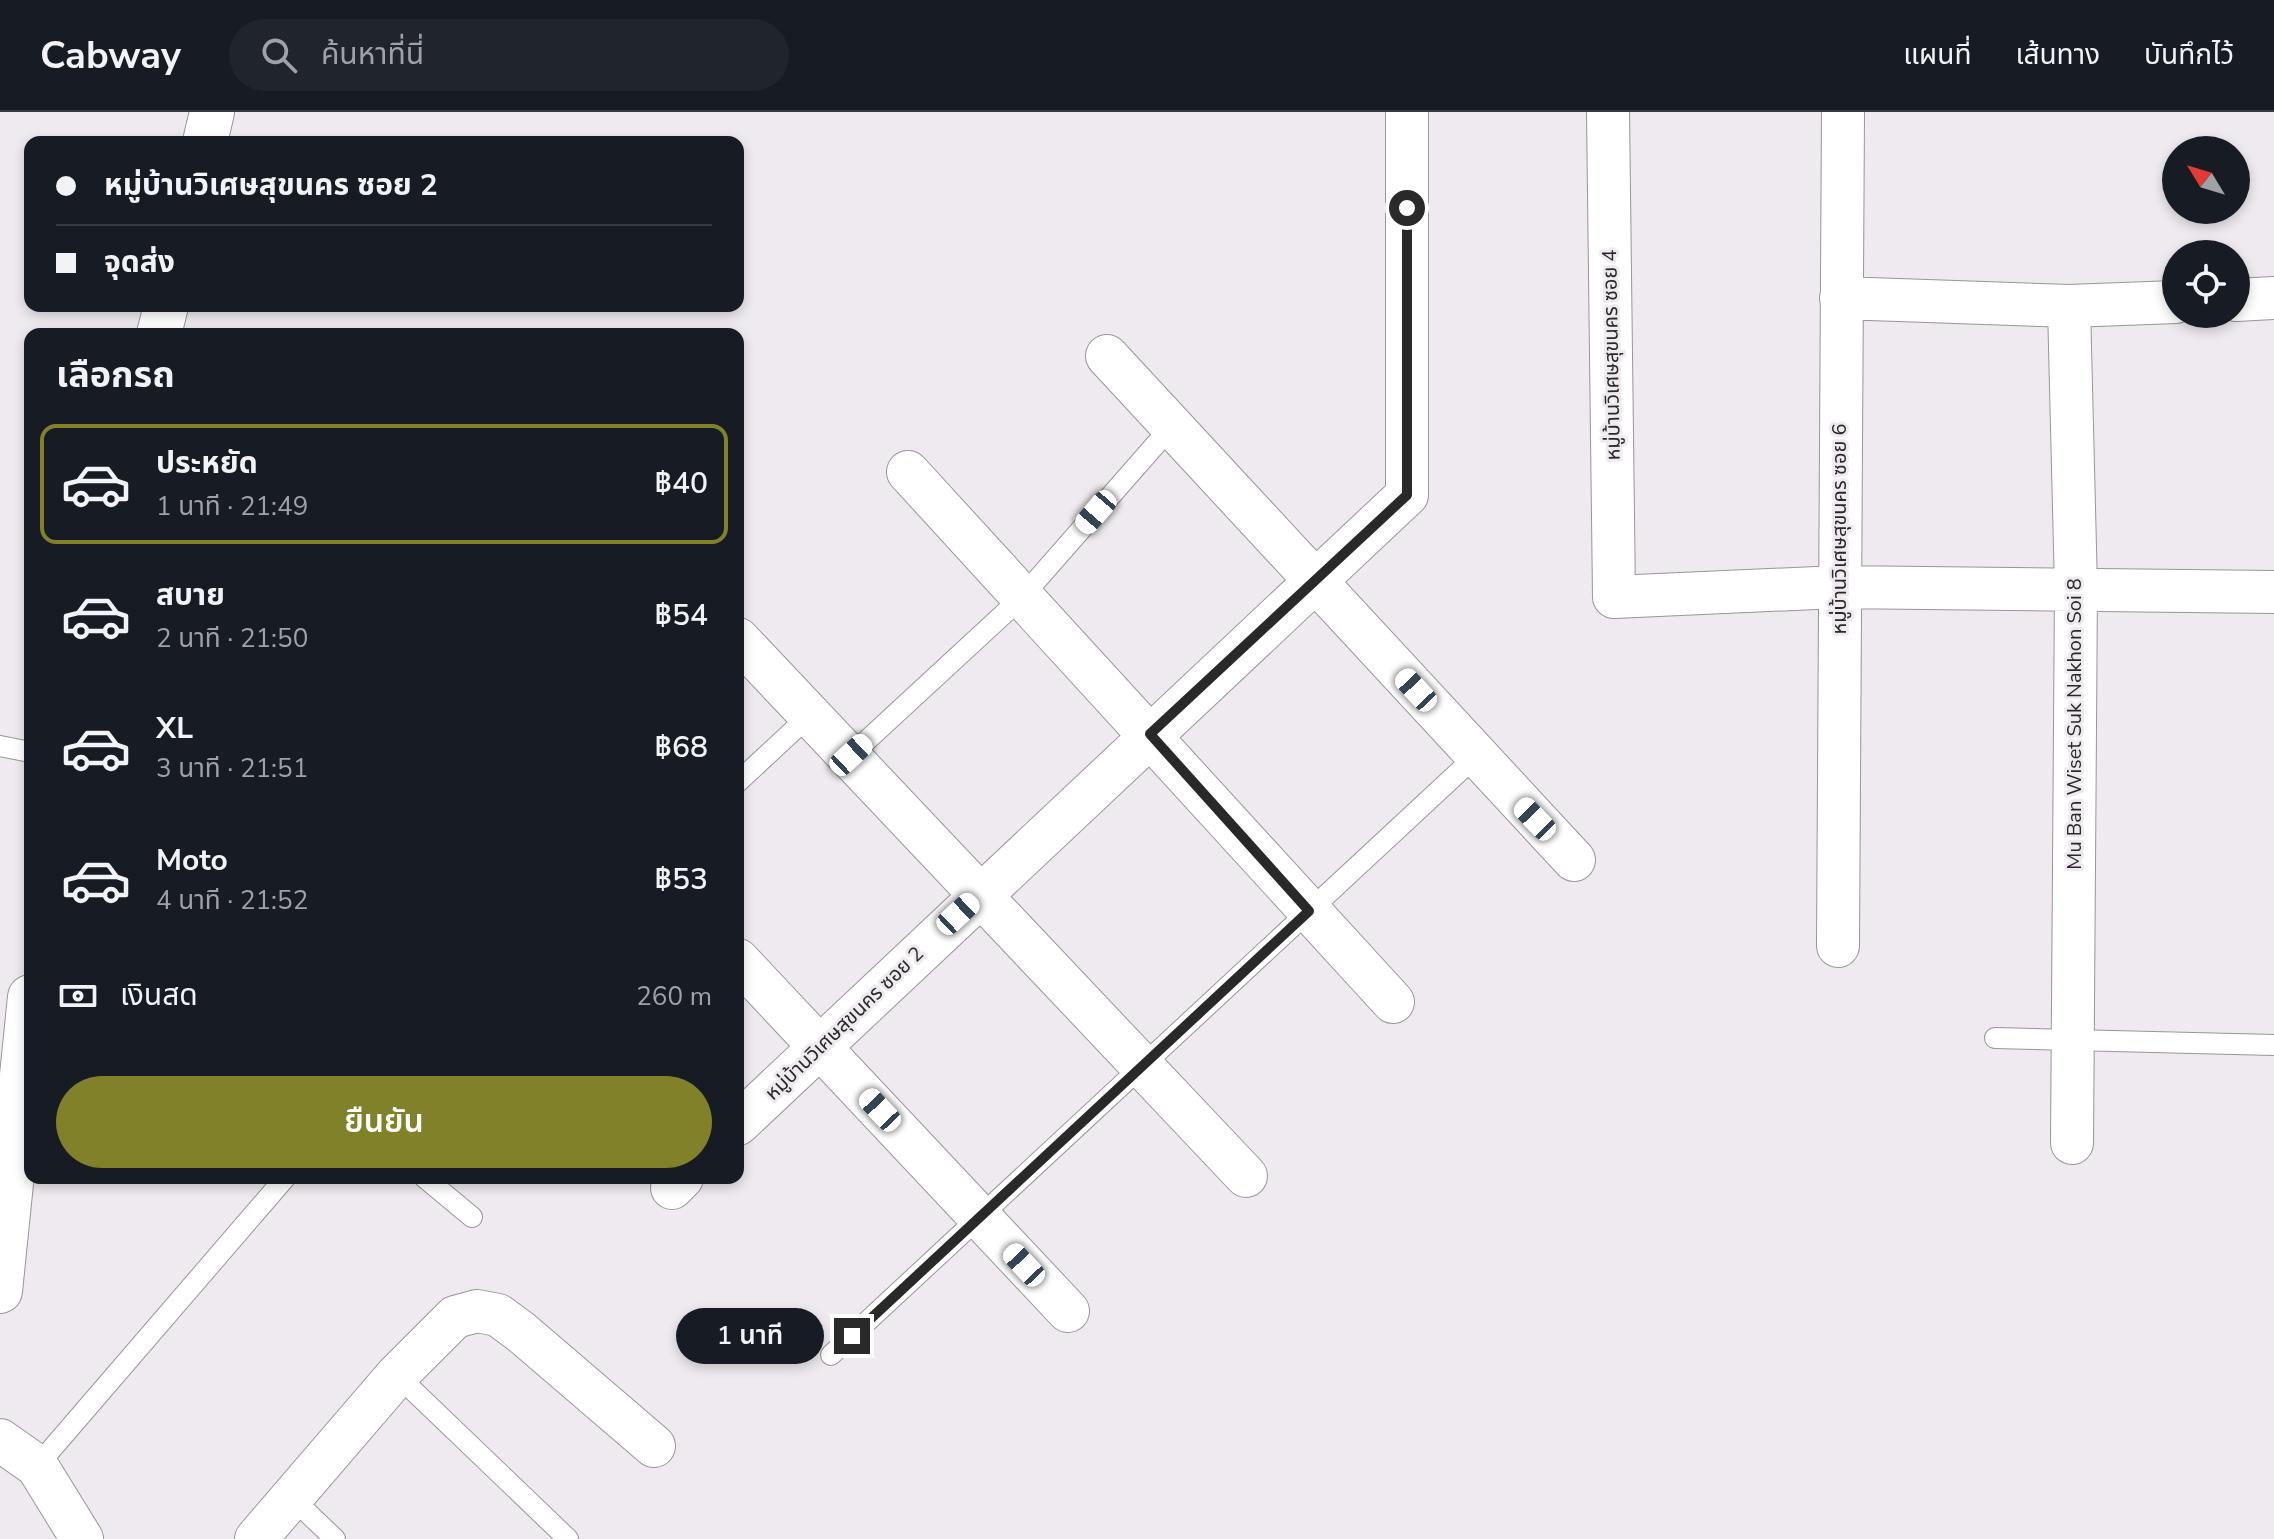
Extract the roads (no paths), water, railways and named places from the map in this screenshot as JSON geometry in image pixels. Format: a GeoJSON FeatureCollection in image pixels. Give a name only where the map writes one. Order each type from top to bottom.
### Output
{"type":"FeatureCollection","features":[{"type":"Feature","properties":{"kind":"street"},"geometry":{"type":"LineString","coordinates":[[206,136],[212,112]]}},
{"type":"Feature","properties":{"kind":"street","name":"หมู่บ้านวิเศษสุขนคร ซอย 2"},"geometry":{"type":"LineString","coordinates":[[744,1118],[1407,495],[1407,112]]}},
{"type":"Feature","properties":{"kind":"street","name":"หมู่บ้านวิเศษสุขนคร ซอย 4"},"geometry":{"type":"LineString","coordinates":[[1608,112],[1614,597],[1838,587]]}},
{"type":"Feature","properties":{"kind":"street","name":"หมู่บ้านวิเศษสุขนคร ซอย 6"},"geometry":{"type":"LineString","coordinates":[[1838,946],[1843,112]]}},
{"type":"Feature","properties":{"kind":"street"},"geometry":{"type":"LineString","coordinates":[[1841,298],[2069,306],[2162,303]]}},
{"type":"Feature","properties":{"kind":"street"},"geometry":{"type":"LineString","coordinates":[[2250,299],[2274,298]]}},
{"type":"Feature","properties":{"kind":"street","name":"Mu Ban Wiset Suk Nakhon Soi 8"},"geometry":{"type":"LineString","coordinates":[[2069,306],[2076,588],[2072,1143]]}},
{"type":"Feature","properties":{"kind":"street"},"geometry":{"type":"LineString","coordinates":[[1107,356],[1574,860]]}},
{"type":"Feature","properties":{"kind":"street"},"geometry":{"type":"LineString","coordinates":[[908,472],[1393,1002]]}},
{"type":"Feature","properties":{"kind":"street"},"geometry":{"type":"LineString","coordinates":[[1838,587],[2274,592]]}},
{"type":"Feature","properties":{"kind":"street"},"geometry":{"type":"LineString","coordinates":[[744,645],[1246,1176]]}},
{"type":"Feature","properties":{"kind":"street"},"geometry":{"type":"LineString","coordinates":[[744,966],[1068,1311]]}},
{"type":"Feature","properties":{"kind":"street"},"geometry":{"type":"LineString","coordinates":[[0,1291],[24,1056]]}},
{"type":"Feature","properties":{"kind":"street"},"geometry":{"type":"LineString","coordinates":[[256,1539],[397,1375],[455,1317],[477,1311],[498,1315],[654,1446]]}},
{"type":"Feature","properties":{"kind":"street"},"geometry":{"type":"LineString","coordinates":[[0,1440],[37,1466],[82,1539]]}},
{"type":"Feature","properties":{"kind":"lane"},"geometry":{"type":"LineString","coordinates":[[851,755],[1021,598],[1171,427]]}},
{"type":"Feature","properties":{"kind":"lane"},"geometry":{"type":"LineString","coordinates":[[744,776],[810,715]]}},
{"type":"Feature","properties":{"kind":"lane"},"geometry":{"type":"LineString","coordinates":[[0,746],[24,751]]}},
{"type":"Feature","properties":{"kind":"lane"},"geometry":{"type":"LineString","coordinates":[[831,1355],[1476,756]]}},
{"type":"Feature","properties":{"kind":"lane"},"geometry":{"type":"LineString","coordinates":[[1995,1038],[2274,1045]]}},
{"type":"Feature","properties":{"kind":"lane"},"geometry":{"type":"LineString","coordinates":[[37,1466],[280,1184]]}},
{"type":"Feature","properties":{"kind":"lane"},"geometry":{"type":"LineString","coordinates":[[432,1184],[472,1217]]}},
{"type":"Feature","properties":{"kind":"lane"},"geometry":{"type":"LineString","coordinates":[[397,1375],[568,1539]]}},
{"type":"Feature","properties":{"kind":"lane"},"geometry":{"type":"LineString","coordinates":[[291,1497],[335,1539]]}}]}
